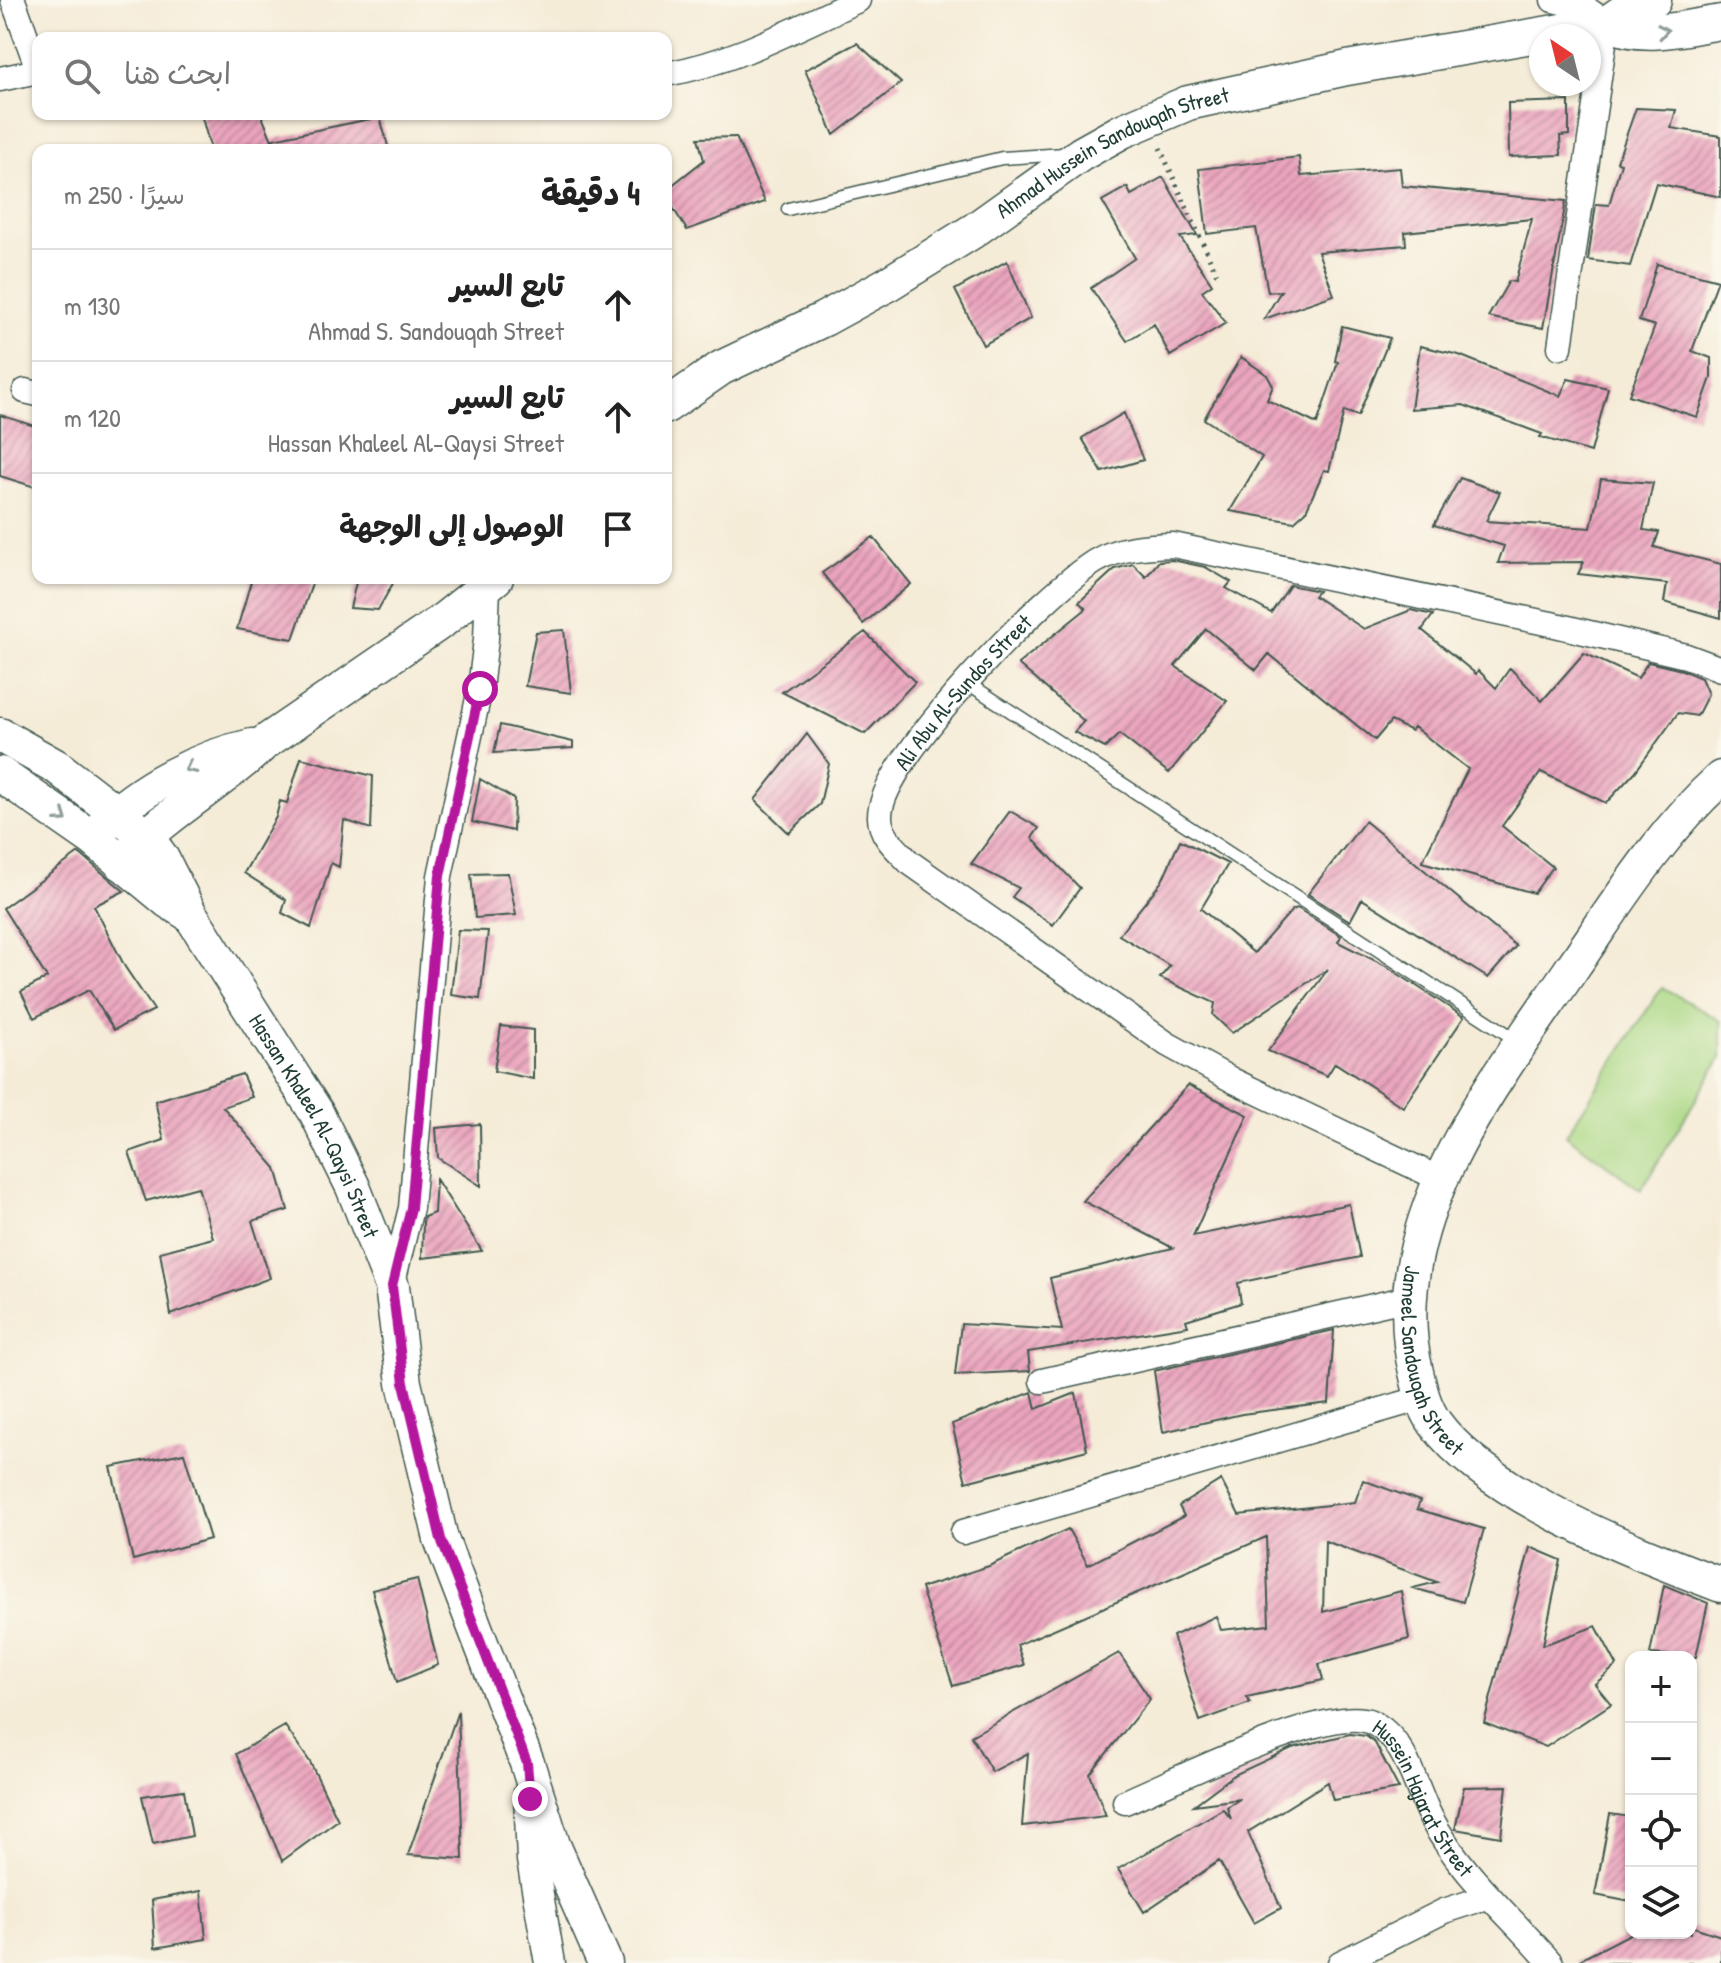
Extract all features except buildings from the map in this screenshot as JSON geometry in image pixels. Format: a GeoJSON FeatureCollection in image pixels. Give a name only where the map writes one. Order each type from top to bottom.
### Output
{"type":"FeatureCollection","features":[{"type":"Feature","properties":{"kind":"main road","name":"Ahmad Hussein Sandouqah Street"},"geometry":{"type":"LineString","coordinates":[[672,402],[721,368],[824,319],[886,285],[973,231],[1081,154],[1188,103],[1347,68],[1607,23],[1630,7],[1654,0]]}},
{"type":"Feature","properties":{"kind":"main road","name":"Ahmad Hussein Sandouqah Street"},"geometry":{"type":"LineString","coordinates":[[1607,23],[1624,31],[1648,34],[1721,22]]}},
{"type":"Feature","properties":{"kind":"main road"},"geometry":{"type":"LineString","coordinates":[[121,863],[145,835],[242,764],[264,743],[489,584]]}},
{"type":"Feature","properties":{"kind":"main road","name":"Hassan Khaleel Al-Qaysi Street"},"geometry":{"type":"LineString","coordinates":[[0,735],[57,767],[145,835],[161,857],[190,914],[316,1112],[353,1187],[392,1286],[404,1383],[441,1539],[527,1763],[553,1845],[605,1963]]}},
{"type":"Feature","properties":{"kind":"main road"},"geometry":{"type":"LineString","coordinates":[[92,838],[117,811],[199,764],[231,750],[264,743]]}},
{"type":"Feature","properties":{"kind":"main road","name":"Hassan Khaleel Al-Qaysi Street"},"geometry":{"type":"LineString","coordinates":[[0,774],[92,838],[168,901],[190,914]]}},
{"type":"Feature","properties":{"kind":"main road","name":"Jameel Sandouqah Street"},"geometry":{"type":"LineString","coordinates":[[1721,778],[1673,826],[1521,1043],[1463,1138],[1442,1180],[1412,1269],[1409,1298],[1410,1349],[1422,1398],[1433,1420],[1464,1455],[1513,1490],[1562,1516],[1721,1585]]}},
{"type":"Feature","properties":{"kind":"street"},"geometry":{"type":"LineString","coordinates":[[13,0],[32,53]]}},
{"type":"Feature","properties":{"kind":"street"},"geometry":{"type":"LineString","coordinates":[[672,73],[729,56],[858,0]]}},
{"type":"Feature","properties":{"kind":"street"},"geometry":{"type":"LineString","coordinates":[[1553,0],[1584,7],[1607,23],[1560,347]]}},
{"type":"Feature","properties":{"kind":"street"},"geometry":{"type":"LineString","coordinates":[[0,79],[32,71]]}},
{"type":"Feature","properties":{"kind":"street","name":"Ali Abu Al-Sundos Street"},"geometry":{"type":"LineString","coordinates":[[1442,1180],[1234,1081],[1167,1044],[909,862],[881,827],[879,816],[884,792],[910,752],[966,682],[1073,576],[1111,553],[1173,545],[1551,624],[1686,656],[1721,669]]}},
{"type":"Feature","properties":{"kind":"street"},"geometry":{"type":"LineString","coordinates":[[392,1286],[411,1208],[440,876],[480,689],[492,584]]}},
{"type":"Feature","properties":{"kind":"street"},"geometry":{"type":"LineString","coordinates":[[1042,1381],[1409,1298]]}},
{"type":"Feature","properties":{"kind":"street"},"geometry":{"type":"LineString","coordinates":[[963,1532],[1422,1398]]}},
{"type":"Feature","properties":{"kind":"street","name":"Hussein Hajarat Street"},"geometry":{"type":"LineString","coordinates":[[1125,1802],[1291,1732],[1340,1720],[1369,1721],[1401,1750],[1432,1820],[1487,1897],[1551,1963]]}},
{"type":"Feature","properties":{"kind":"street","name":"Hassan Khaleel Al-Qaysi Street"},"geometry":{"type":"LineString","coordinates":[[527,1763],[532,1860],[550,1963]]}},
{"type":"Feature","properties":{"kind":"street"},"geometry":{"type":"LineString","coordinates":[[1340,1963],[1444,1911],[1487,1897]]}},
{"type":"Feature","properties":{"kind":"lane"},"geometry":{"type":"LineString","coordinates":[[788,209],[1002,158],[1081,154]]}},
{"type":"Feature","properties":{"kind":"lane"},"geometry":{"type":"LineString","coordinates":[[966,682],[1521,1043]]}},
{"type":"Feature","properties":{"kind":"path"},"geometry":{"type":"LineString","coordinates":[[1148,121],[1218,277]]}},
{"type":"Feature","properties":{"kind":"green space"},"geometry":{"type":"Polygon","coordinates":[[[1662,987],[1721,1021],[1721,1058],[1641,1190],[1566,1135],[1662,987]]]}},
{"type":"Feature","properties":{"kind":"route"},"geometry":{"type":"LineString","coordinates":[[480,689],[440,876],[421,1125],[411,1208],[392,1286],[404,1383],[441,1539],[527,1763],[530,1799]]}}]}
